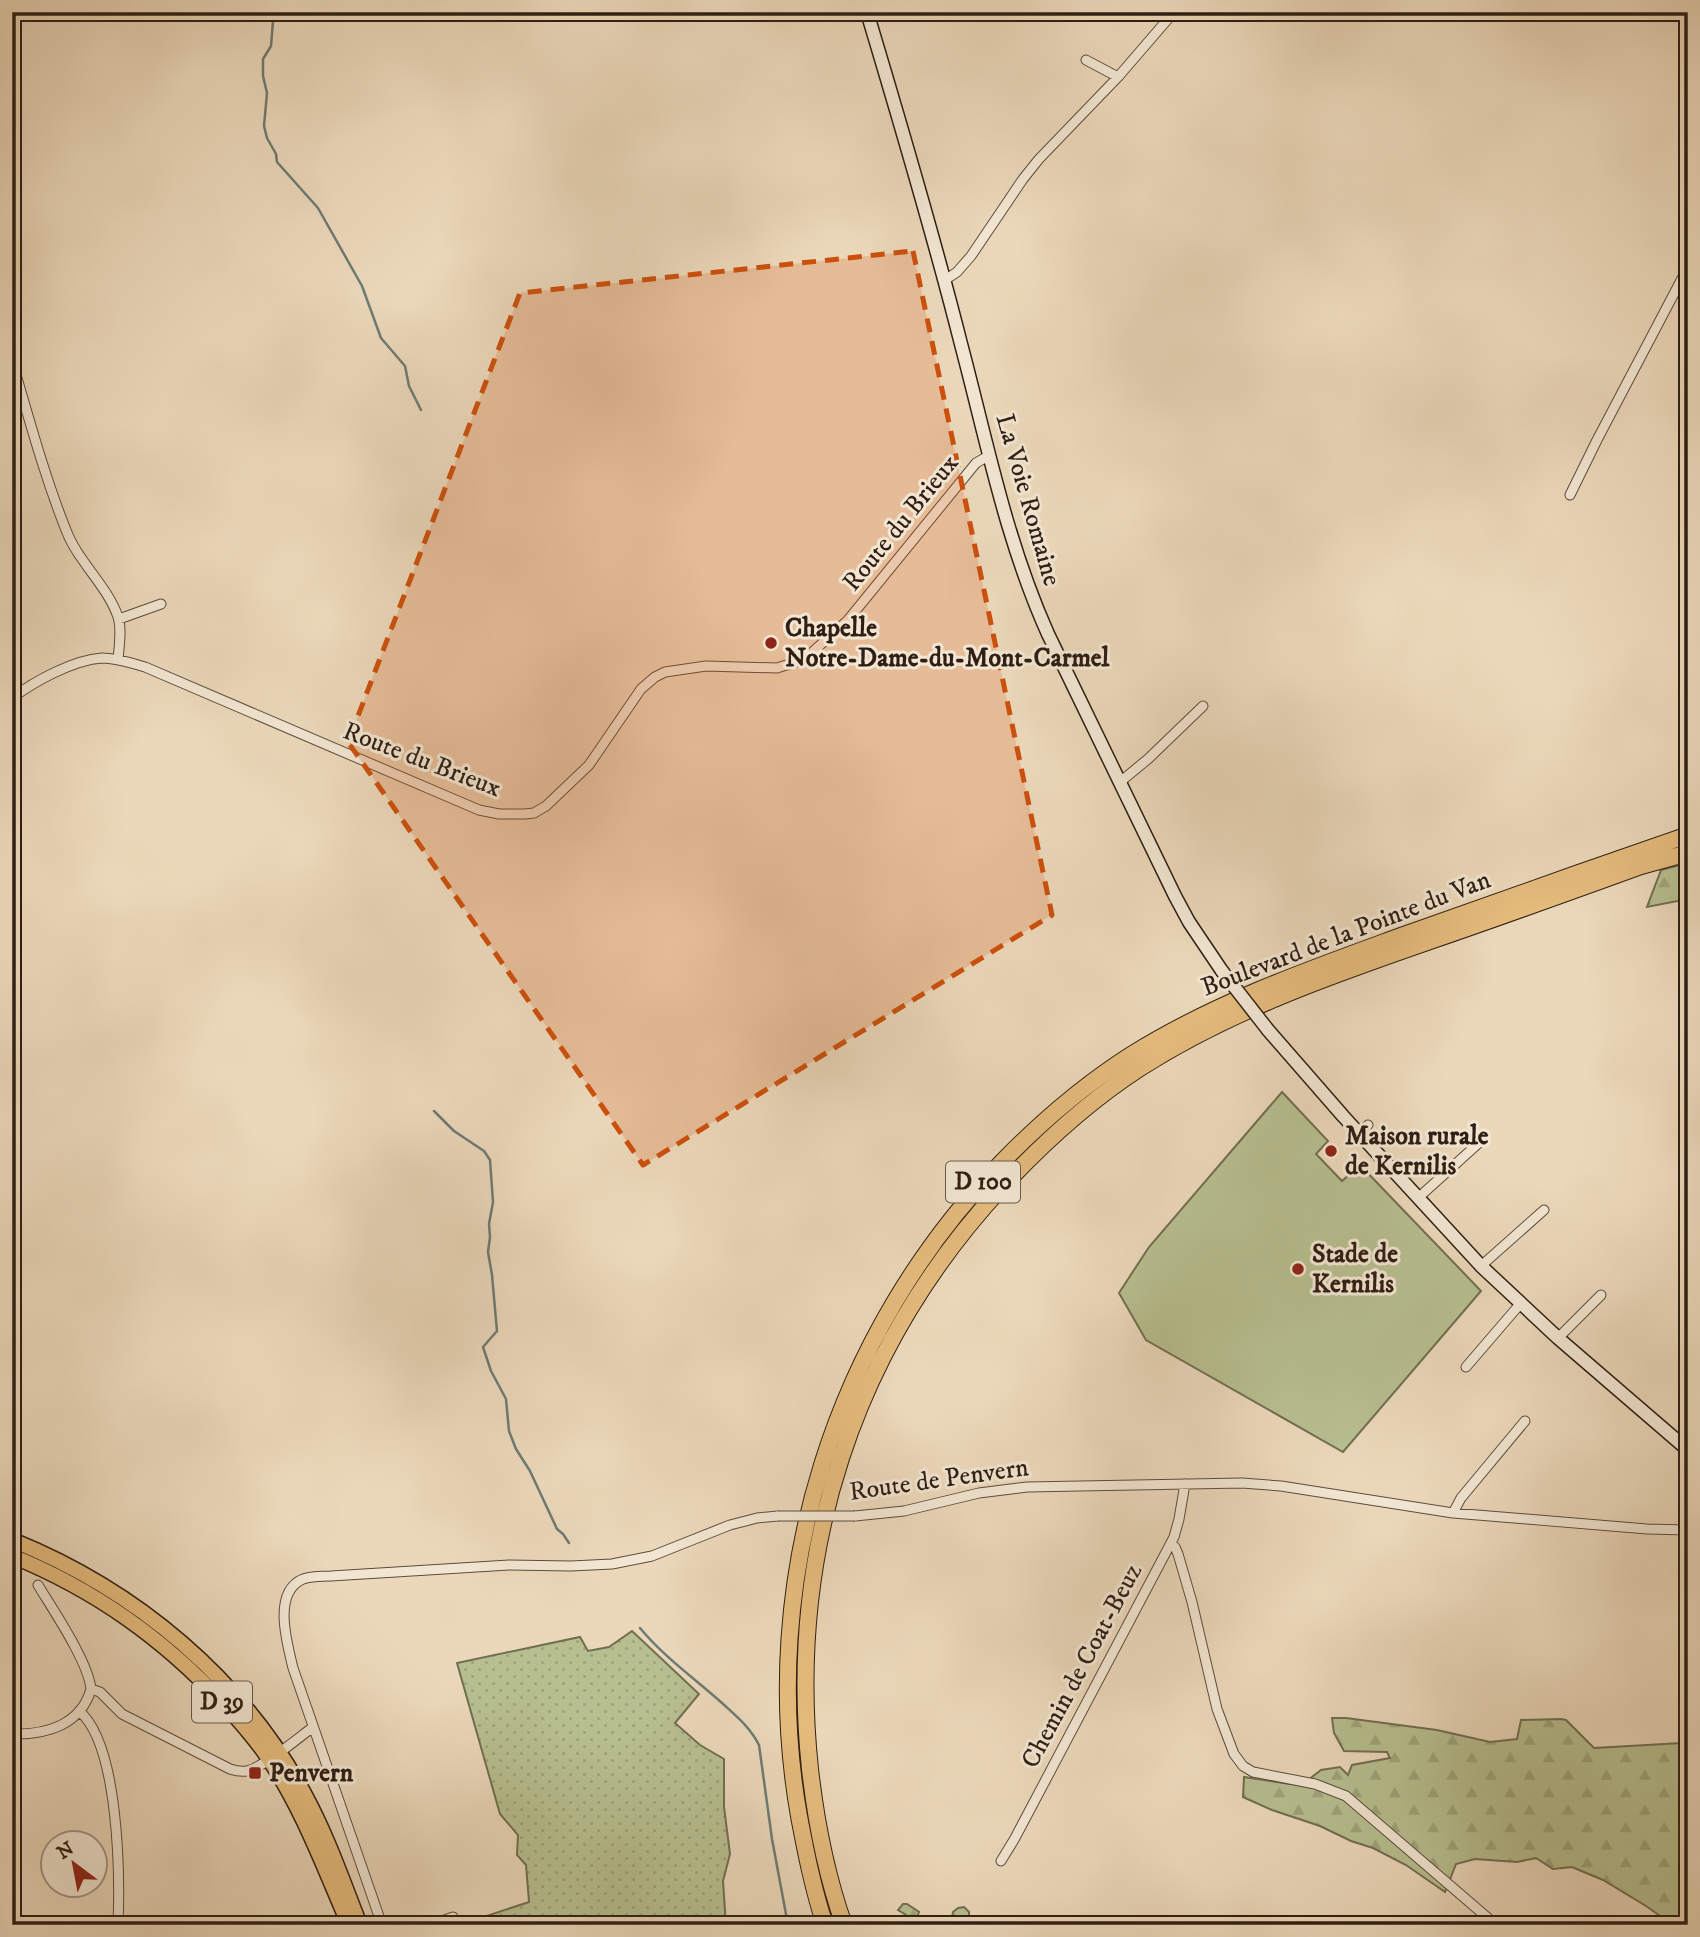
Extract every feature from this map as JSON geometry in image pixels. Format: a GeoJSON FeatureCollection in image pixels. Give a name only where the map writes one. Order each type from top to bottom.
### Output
{"type":"FeatureCollection","features":[{"type":"Feature","properties":{"kind":"highway","name":"Boulevard de la Pointe du Van"},"geometry":{"type":"LineString","coordinates":[[825,1925],[813,1885],[792,1767],[788,1710],[789,1656],[799,1560],[807,1515],[820,1470],[848,1392],[899,1293],[937,1238],[993,1172],[1045,1120],[1110,1069],[1183,1026],[1245,995],[1307,970],[1688,835]]}},
{"type":"Feature","properties":{"kind":"highway","name":"Boulevard de la Pointe du Van"},"geometry":{"type":"LineString","coordinates":[[844,1925],[824,1856],[814,1806],[805,1696],[809,1602],[835,1478],[855,1420],[874,1374],[901,1323],[933,1271],[958,1238],[1038,1149],[1082,1110],[1141,1068],[1214,1026],[1304,987],[1391,955],[1641,866],[1688,852]]}},
{"type":"Feature","properties":{"kind":"main road","name":"D 39"},"geometry":{"type":"LineString","coordinates":[[12,1539],[76,1569],[154,1619],[218,1678],[254,1719],[274,1756],[349,1925]]}},
{"type":"Feature","properties":{"kind":"main road","name":"D 39"},"geometry":{"type":"LineString","coordinates":[[12,1556],[73,1584],[152,1636],[202,1681],[274,1756],[306,1796],[327,1839],[360,1925]]}},
{"type":"Feature","properties":{"kind":"street","name":"La Voie Romaine"},"geometry":{"type":"LineString","coordinates":[[867,12],[945,280],[1009,528],[1034,602],[1182,911],[1222,971],[1268,1030],[1292,1059],[1364,1129],[1418,1198]]}},
{"type":"Feature","properties":{"kind":"street"},"geometry":{"type":"LineString","coordinates":[[945,280],[957,272],[971,256],[1023,178],[1039,159],[1118,77],[1174,12]]}},
{"type":"Feature","properties":{"kind":"street"},"geometry":{"type":"LineString","coordinates":[[1086,60],[1118,77]]}},
{"type":"Feature","properties":{"kind":"street"},"geometry":{"type":"LineString","coordinates":[[1570,495],[1688,267]]}},
{"type":"Feature","properties":{"kind":"street"},"geometry":{"type":"LineString","coordinates":[[12,361],[46,475],[68,537],[119,619],[118,660]]}},
{"type":"Feature","properties":{"kind":"street","name":"Route du Brieux"},"geometry":{"type":"LineString","coordinates":[[12,698],[46,677],[74,665],[93,659],[118,660],[145,667],[479,810],[499,814],[534,813],[555,798],[589,765],[630,702],[655,677],[665,672],[693,667],[727,665],[777,668],[796,662],[814,651],[848,620],[976,463],[990,455]]}},
{"type":"Feature","properties":{"kind":"street"},"geometry":{"type":"LineString","coordinates":[[119,619],[161,604]]}},
{"type":"Feature","properties":{"kind":"street"},"geometry":{"type":"LineString","coordinates":[[1120,782],[1203,706]]}},
{"type":"Feature","properties":{"kind":"street"},"geometry":{"type":"LineString","coordinates":[[1481,1141],[1418,1198],[1481,1266],[1558,1338],[1688,1450]]}},
{"type":"Feature","properties":{"kind":"street"},"geometry":{"type":"LineString","coordinates":[[1481,1266],[1544,1210]]}},
{"type":"Feature","properties":{"kind":"street"},"geometry":{"type":"LineString","coordinates":[[1558,1338],[1601,1294]]}},
{"type":"Feature","properties":{"kind":"street"},"geometry":{"type":"LineString","coordinates":[[1466,1367],[1521,1303]]}},
{"type":"Feature","properties":{"kind":"street"},"geometry":{"type":"LineString","coordinates":[[1453,1513],[1461,1498],[1525,1421]]}},
{"type":"Feature","properties":{"kind":"street","name":"Route de Penvern"},"geometry":{"type":"LineString","coordinates":[[313,1727],[293,1668],[284,1626],[285,1602],[289,1592],[307,1578],[509,1565],[612,1564],[652,1556],[730,1525],[757,1518],[883,1514],[979,1493],[1027,1487],[1242,1483],[1281,1486],[1453,1513],[1688,1530]]}},
{"type":"Feature","properties":{"kind":"street","name":"Chemin de Coat-Beuz"},"geometry":{"type":"LineString","coordinates":[[1001,1861],[1170,1545],[1178,1526],[1185,1484]]}},
{"type":"Feature","properties":{"kind":"street"},"geometry":{"type":"LineString","coordinates":[[1170,1545],[1177,1550],[1220,1718],[1234,1754],[1245,1769],[1321,1786],[1346,1796],[1496,1925]]}},
{"type":"Feature","properties":{"kind":"street"},"geometry":{"type":"LineString","coordinates":[[15,1654],[12,1734],[33,1734],[58,1728],[69,1721],[86,1701],[91,1689],[83,1664],[37,1584]]}},
{"type":"Feature","properties":{"kind":"street"},"geometry":{"type":"LineString","coordinates":[[91,1689],[100,1692],[122,1714],[230,1769],[247,1771],[274,1756],[313,1727],[382,1925]]}},
{"type":"Feature","properties":{"kind":"street"},"geometry":{"type":"LineString","coordinates":[[79,1711],[93,1728],[110,1786],[118,1877],[118,1925]]}},
{"type":"Feature","properties":{"kind":"street"},"geometry":{"type":"LineString","coordinates":[[430,1925],[453,1917]]}},
{"type":"Feature","properties":{"kind":"highlighted area"},"geometry":{"type":"Polygon","coordinates":[[[913,251],[1052,915],[643,1165],[348,742],[520,293],[913,251]]]}},
{"type":"Feature","properties":{"kind":"green space"},"geometry":{"type":"Polygon","coordinates":[[[1688,863],[1688,899],[1647,907],[1661,870],[1688,863]]]}},
{"type":"Feature","properties":{"kind":"green space","name":"Stade de Kernilis"},"geometry":{"type":"Polygon","coordinates":[[[1282,1092],[1328,1141],[1316,1154],[1342,1181],[1360,1165],[1481,1291],[1343,1452],[1146,1340],[1119,1293],[1149,1247],[1282,1092]]]}},
{"type":"Feature","properties":{"kind":"green space"},"geometry":{"type":"Polygon","coordinates":[[[632,1631],[699,1694],[675,1723],[700,1745],[724,1759],[724,1807],[730,1854],[723,1881],[726,1925],[459,1925],[529,1902],[526,1865],[517,1855],[518,1835],[500,1814],[457,1663],[580,1637],[588,1651],[609,1647],[632,1631]]]}},
{"type":"Feature","properties":{"kind":"green space"},"geometry":{"type":"Polygon","coordinates":[[[1332,1718],[1437,1730],[1490,1742],[1517,1739],[1521,1720],[1561,1719],[1566,1720],[1594,1748],[1688,1741],[1688,1925],[1673,1925],[1603,1880],[1572,1867],[1553,1869],[1536,1858],[1517,1862],[1475,1859],[1456,1864],[1445,1892],[1406,1865],[1373,1848],[1243,1797],[1244,1777],[1290,1784],[1308,1780],[1321,1770],[1340,1767],[1348,1775],[1352,1765],[1390,1758],[1387,1752],[1344,1751],[1334,1733],[1332,1718]]]}},
{"type":"Feature","properties":{"kind":"green space"},"geometry":{"type":"Polygon","coordinates":[[[903,1904],[919,1912],[917,1918],[933,1921],[937,1925],[908,1925],[904,1921],[906,1915],[898,1910],[903,1904]]]}},
{"type":"Feature","properties":{"kind":"green space"},"geometry":{"type":"Polygon","coordinates":[[[964,1907],[969,1912],[969,1918],[979,1922],[978,1925],[951,1925],[953,1912],[964,1907]]]}},
{"type":"Feature","properties":{"kind":"waterway"},"geometry":{"type":"LineString","coordinates":[[268,12],[273,21],[271,46],[263,59],[267,93],[264,126],[267,138],[276,154],[277,162],[318,208],[362,286],[381,338],[405,366],[409,386],[421,410]]}},
{"type":"Feature","properties":{"kind":"waterway"},"geometry":{"type":"LineString","coordinates":[[434,1111],[454,1131],[484,1151],[490,1160],[493,1202],[488,1252],[497,1331],[483,1347],[491,1371],[506,1399],[509,1431],[516,1449],[530,1471],[557,1529],[569,1543]]}},
{"type":"Feature","properties":{"kind":"waterway"},"geometry":{"type":"LineString","coordinates":[[640,1628],[669,1658],[737,1717],[759,1745],[772,1839],[788,1925]]}},
{"type":"Feature","properties":{"kind":"place","name":"Chapelle Notre-Dame-du-Mont-Carmel"},"geometry":{"type":"Point","coordinates":[771,643]}},
{"type":"Feature","properties":{"kind":"place","name":"Maison rurale de Kernilis"},"geometry":{"type":"Point","coordinates":[1331,1151]}},
{"type":"Feature","properties":{"kind":"place","name":"Stade de Kernilis"},"geometry":{"type":"Point","coordinates":[1298,1269]}},
{"type":"Feature","properties":{"kind":"place","name":"Penvern"},"geometry":{"type":"Point","coordinates":[255,1773]}}]}
